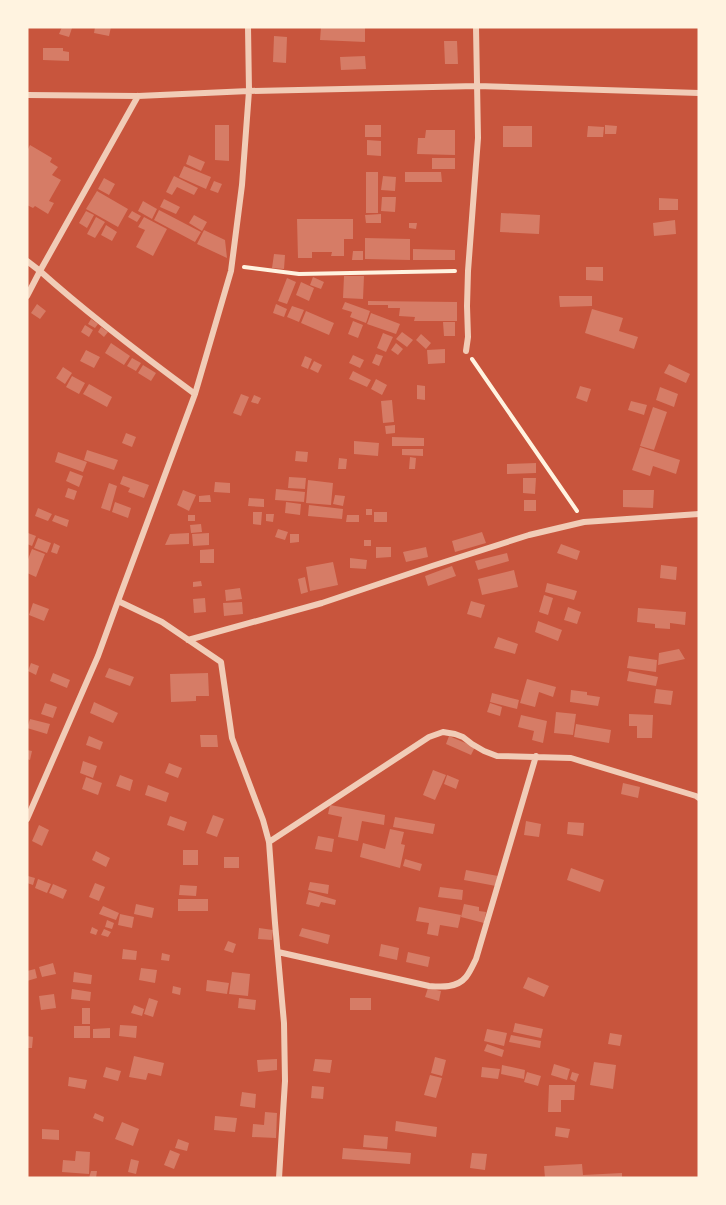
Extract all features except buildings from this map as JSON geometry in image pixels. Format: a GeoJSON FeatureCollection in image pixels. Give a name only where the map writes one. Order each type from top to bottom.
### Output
{"type":"FeatureCollection","features":[{"type":"Feature","properties":{"kind":"street"},"geometry":{"type":"LineString","coordinates":[[27,819],[98,656],[195,394],[231,271],[242,185],[249,91],[248,27]]}},
{"type":"Feature","properties":{"kind":"street"},"geometry":{"type":"LineString","coordinates":[[466,351],[468,271],[478,138],[476,27]]}},
{"type":"Feature","properties":{"kind":"street"},"geometry":{"type":"LineString","coordinates":[[27,95],[138,96],[477,86],[699,93]]}},
{"type":"Feature","properties":{"kind":"street"},"geometry":{"type":"LineString","coordinates":[[27,296],[138,96]]}},
{"type":"Feature","properties":{"kind":"street"},"geometry":{"type":"LineString","coordinates":[[27,261],[120,338],[195,394]]}},
{"type":"Feature","properties":{"kind":"street"},"geometry":{"type":"LineString","coordinates":[[188,640],[322,603],[529,535],[584,522],[699,514]]}},
{"type":"Feature","properties":{"kind":"street"},"geometry":{"type":"LineString","coordinates":[[118,602],[162,622],[221,662],[232,738],[269,842],[284,1023],[285,1081],[279,1178]]}},
{"type":"Feature","properties":{"kind":"street"},"geometry":{"type":"LineString","coordinates":[[269,842],[429,737],[443,732],[463,737],[478,748],[497,756],[571,758],[699,798]]}},
{"type":"Feature","properties":{"kind":"street"},"geometry":{"type":"LineString","coordinates":[[278,952],[429,986],[454,985],[466,978],[476,959],[536,756]]}},
{"type":"Feature","properties":{"kind":"path"},"geometry":{"type":"LineString","coordinates":[[232,265],[299,274],[468,271]]}},
{"type":"Feature","properties":{"kind":"path"},"geometry":{"type":"LineString","coordinates":[[466,351],[584,522]]}}]}
